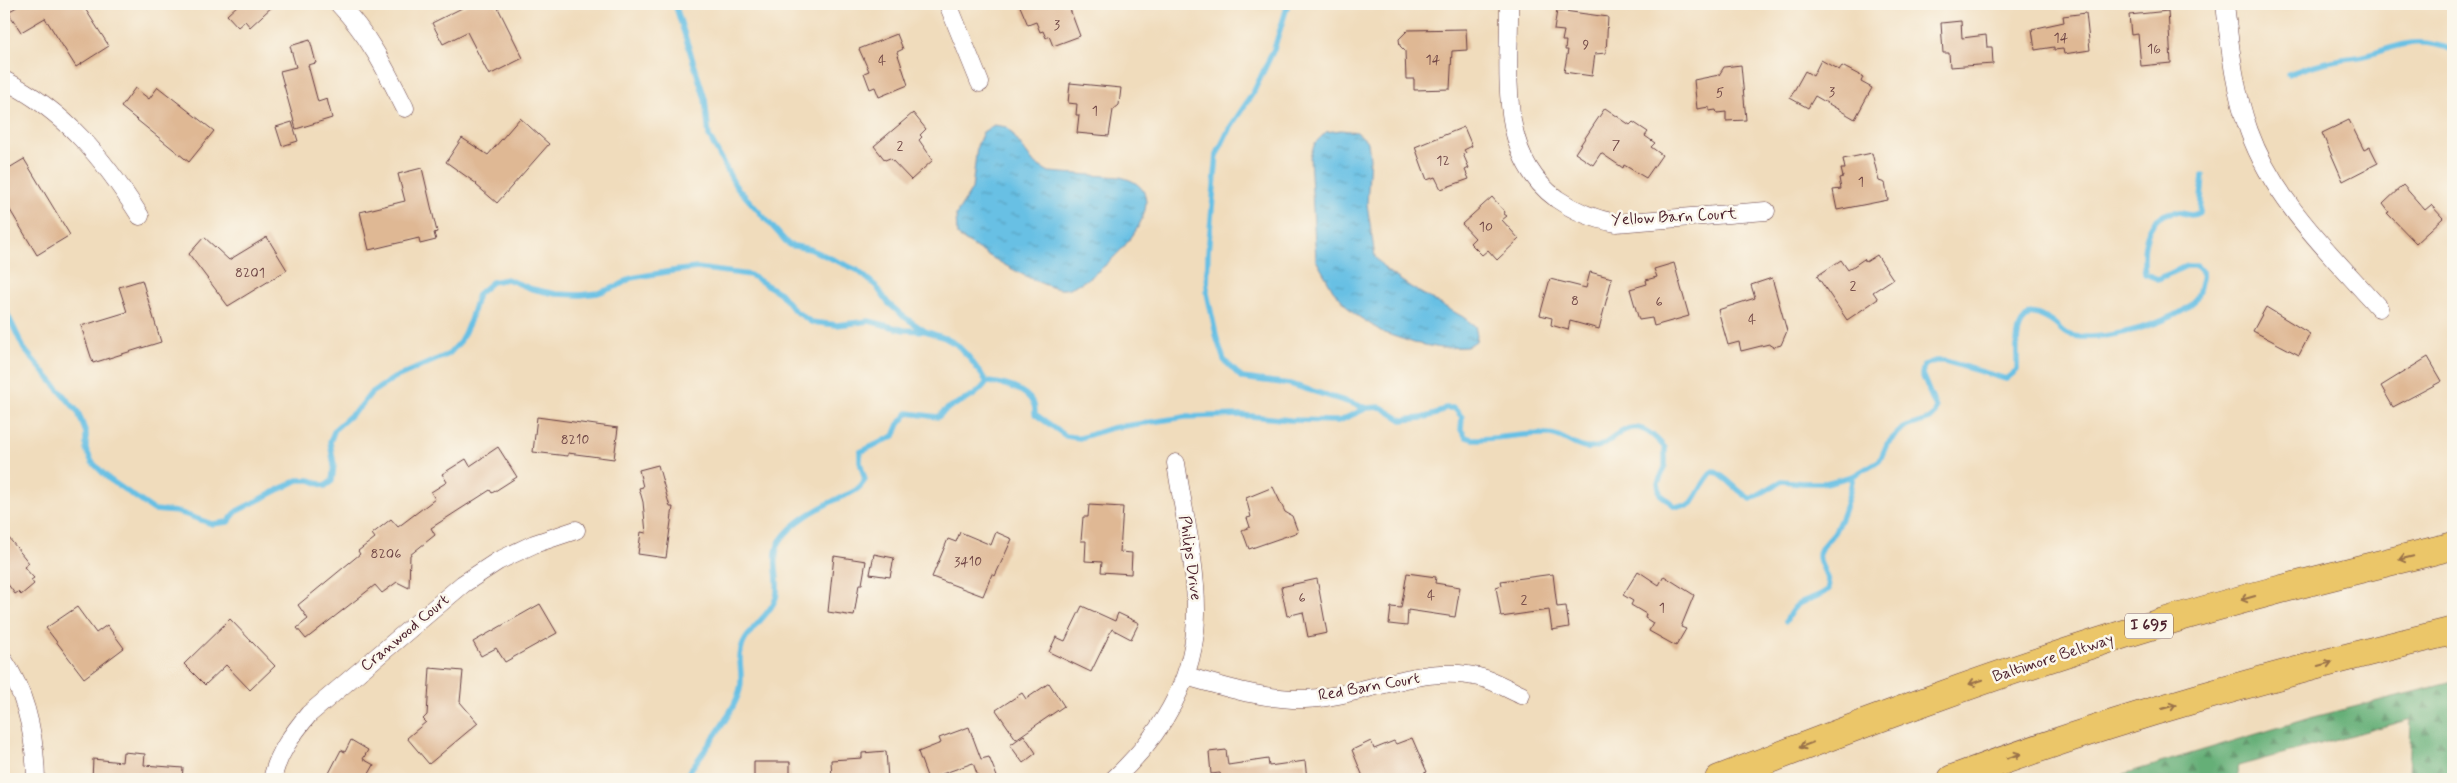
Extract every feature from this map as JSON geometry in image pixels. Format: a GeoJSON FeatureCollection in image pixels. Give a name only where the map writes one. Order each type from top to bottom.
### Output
{"type":"FeatureCollection","features":[{"type":"Feature","properties":{"kind":"highway","name":"Baltimore Beltway"},"geometry":{"type":"LineString","coordinates":[[1719,779],[1956,689],[2157,624],[2277,589],[2453,546]]}},
{"type":"Feature","properties":{"kind":"highway"},"geometry":{"type":"LineString","coordinates":[[1952,779],[2025,753],[2162,709],[2453,631]]}},
{"type":"Feature","properties":{"kind":"street"},"geometry":{"type":"LineString","coordinates":[[339,4],[361,27],[405,108]]}},
{"type":"Feature","properties":{"kind":"street"},"geometry":{"type":"LineString","coordinates":[[948,4],[980,83]]}},
{"type":"Feature","properties":{"kind":"street","name":"Yellow Barn Court"},"geometry":{"type":"LineString","coordinates":[[1510,4],[1513,128],[1519,151],[1531,174],[1549,193],[1574,210],[1596,220],[1616,223],[1766,211]]}},
{"type":"Feature","properties":{"kind":"street"},"geometry":{"type":"LineString","coordinates":[[2225,4],[2237,88],[2249,131],[2264,162],[2307,228],[2379,308]]}},
{"type":"Feature","properties":{"kind":"street"},"geometry":{"type":"LineString","coordinates":[[4,80],[25,91],[61,117],[88,143],[116,178],[140,216]]}},
{"type":"Feature","properties":{"kind":"street","name":"Philips Drive"},"geometry":{"type":"LineString","coordinates":[[1114,779],[1138,757],[1170,712],[1186,676],[1193,646],[1196,612],[1195,586],[1176,463]]}},
{"type":"Feature","properties":{"kind":"street","name":"Cranwood Court"},"geometry":{"type":"LineString","coordinates":[[272,779],[284,749],[309,714],[463,584],[498,562],[534,544],[576,530]]}},
{"type":"Feature","properties":{"kind":"street"},"geometry":{"type":"LineString","coordinates":[[4,661],[21,696],[31,731],[36,779]]}},
{"type":"Feature","properties":{"kind":"street","name":"Red Barn Court"},"geometry":{"type":"LineString","coordinates":[[1186,676],[1272,698],[1307,699],[1348,694],[1423,676],[1456,674],[1486,679],[1521,695]]}},
{"type":"Feature","properties":{"kind":"green space"},"geometry":{"type":"Polygon","coordinates":[[[2453,682],[2453,779],[2409,779],[2411,719],[2238,766],[2239,779],[2107,779],[2310,718],[2453,682]]]}},
{"type":"Feature","properties":{"kind":"water"},"geometry":{"type":"Polygon","coordinates":[[[994,125],[1007,127],[1034,163],[1049,172],[1120,177],[1139,186],[1146,200],[1143,217],[1132,236],[1116,255],[1098,271],[1080,283],[1065,289],[1042,284],[1010,268],[957,235],[956,215],[972,189],[977,146],[983,132],[994,125]]]}},
{"type":"Feature","properties":{"kind":"water"},"geometry":{"type":"Polygon","coordinates":[[[1341,130],[1357,132],[1368,142],[1370,158],[1367,204],[1375,257],[1387,271],[1475,326],[1476,341],[1467,347],[1441,348],[1414,343],[1384,333],[1353,313],[1333,290],[1316,260],[1310,157],[1315,143],[1326,132],[1341,130]]]}},
{"type":"Feature","properties":{"kind":"building"},"geometry":{"type":"Polygon","coordinates":[[[22,4],[82,4],[109,46],[76,67],[45,18],[21,32],[8,12],[22,4]]]}},
{"type":"Feature","properties":{"kind":"building"},"geometry":{"type":"Polygon","coordinates":[[[239,4],[275,4],[250,27],[245,21],[238,27],[227,15],[239,4]]]}},
{"type":"Feature","properties":{"kind":"building"},"geometry":{"type":"Polygon","coordinates":[[[470,4],[496,4],[523,58],[489,75],[467,32],[443,44],[432,23],[470,4]]]}},
{"type":"Feature","properties":{"kind":"building"},"geometry":{"type":"Polygon","coordinates":[[[1019,4],[1068,4],[1080,36],[1053,46],[1049,36],[1046,38],[1043,31],[1040,32],[1036,22],[1028,25],[1019,4]]]}},
{"type":"Feature","properties":{"kind":"building"},"geometry":{"type":"Polygon","coordinates":[[[1557,10],[1608,17],[1606,53],[1595,54],[1592,76],[1564,72],[1568,50],[1565,50],[1566,41],[1562,41],[1564,31],[1554,30],[1557,10]]]}},
{"type":"Feature","properties":{"kind":"building"},"geometry":{"type":"Polygon","coordinates":[[[2168,11],[2171,63],[2141,66],[2138,34],[2131,35],[2129,15],[2168,11]]]}},
{"type":"Feature","properties":{"kind":"building"},"geometry":{"type":"Polygon","coordinates":[[[2086,13],[2090,50],[2064,54],[2063,49],[2054,50],[2054,47],[2035,50],[2032,29],[2064,22],[2063,16],[2086,13]]]}},
{"type":"Feature","properties":{"kind":"building"},"geometry":{"type":"Polygon","coordinates":[[[1961,21],[1962,38],[1986,35],[1987,47],[1992,47],[1993,64],[1950,67],[1949,53],[1943,53],[1941,23],[1961,21]]]}},
{"type":"Feature","properties":{"kind":"building"},"geometry":{"type":"Polygon","coordinates":[[[1466,29],[1467,50],[1452,51],[1450,89],[1414,90],[1414,79],[1406,79],[1405,51],[1400,46],[1399,39],[1408,30],[1466,29]]]}},
{"type":"Feature","properties":{"kind":"building"},"geometry":{"type":"Polygon","coordinates":[[[897,34],[903,49],[897,52],[908,85],[879,97],[875,87],[870,89],[864,73],[869,71],[859,49],[897,34]]]}},
{"type":"Feature","properties":{"kind":"building"},"geometry":{"type":"Polygon","coordinates":[[[310,40],[316,63],[308,65],[318,102],[327,99],[332,118],[296,129],[280,71],[296,67],[290,46],[310,40]]]}},
{"type":"Feature","properties":{"kind":"building"},"geometry":{"type":"Polygon","coordinates":[[[1821,60],[1839,70],[1842,66],[1863,77],[1861,82],[1872,88],[1855,119],[1815,96],[1808,108],[1790,98],[1805,71],[1813,76],[1821,60]]]}},
{"type":"Feature","properties":{"kind":"building"},"geometry":{"type":"Polygon","coordinates":[[[1741,65],[1746,120],[1726,121],[1726,112],[1717,113],[1716,110],[1709,111],[1709,107],[1697,109],[1694,80],[1719,75],[1724,67],[1741,65]]]}},
{"type":"Feature","properties":{"kind":"building"},"geometry":{"type":"Polygon","coordinates":[[[1070,83],[1121,88],[1119,105],[1113,110],[1109,136],[1077,133],[1079,115],[1076,115],[1077,104],[1068,103],[1070,83]]]}},
{"type":"Feature","properties":{"kind":"building"},"geometry":{"type":"Polygon","coordinates":[[[158,87],[214,131],[189,162],[121,107],[135,88],[149,99],[158,87]]]}},
{"type":"Feature","properties":{"kind":"building"},"geometry":{"type":"Polygon","coordinates":[[[1605,108],[1630,125],[1633,122],[1648,132],[1645,136],[1655,143],[1651,147],[1662,155],[1646,178],[1624,165],[1623,168],[1601,153],[1593,165],[1575,153],[1605,108]]]}},
{"type":"Feature","properties":{"kind":"building"},"geometry":{"type":"Polygon","coordinates":[[[913,113],[926,129],[920,135],[922,137],[919,140],[933,160],[911,180],[890,158],[885,160],[874,146],[913,113]]]}},
{"type":"Feature","properties":{"kind":"building"},"geometry":{"type":"Polygon","coordinates":[[[520,118],[549,144],[497,203],[477,184],[446,162],[462,138],[488,155],[520,118]]]}},
{"type":"Feature","properties":{"kind":"building"},"geometry":{"type":"Polygon","coordinates":[[[2349,120],[2364,150],[2370,147],[2378,163],[2343,181],[2322,133],[2349,120]]]}},
{"type":"Feature","properties":{"kind":"building"},"geometry":{"type":"Polygon","coordinates":[[[292,122],[298,141],[282,146],[276,127],[292,122]]]}},
{"type":"Feature","properties":{"kind":"building"},"geometry":{"type":"Polygon","coordinates":[[[1464,127],[1472,146],[1464,150],[1466,153],[1463,154],[1469,168],[1465,170],[1469,179],[1441,189],[1435,177],[1427,180],[1415,147],[1464,127]]]}},
{"type":"Feature","properties":{"kind":"building"},"geometry":{"type":"Polygon","coordinates":[[[1872,153],[1879,181],[1885,183],[1888,200],[1837,210],[1833,190],[1841,189],[1839,178],[1843,177],[1841,169],[1845,169],[1843,159],[1872,153]]]}},
{"type":"Feature","properties":{"kind":"building"},"geometry":{"type":"Polygon","coordinates":[[[24,159],[70,235],[37,255],[4,200],[4,171],[24,159]]]}},
{"type":"Feature","properties":{"kind":"building"},"geometry":{"type":"Polygon","coordinates":[[[422,168],[437,232],[434,233],[436,240],[420,244],[419,238],[369,250],[360,212],[405,201],[398,174],[422,168]]]}},
{"type":"Feature","properties":{"kind":"building"},"geometry":{"type":"Polygon","coordinates":[[[2403,185],[2425,210],[2431,205],[2443,218],[2416,243],[2387,213],[2389,212],[2383,204],[2403,185]]]}},
{"type":"Feature","properties":{"kind":"building"},"geometry":{"type":"Polygon","coordinates":[[[1492,197],[1507,216],[1502,220],[1519,239],[1497,260],[1488,250],[1482,255],[1470,243],[1475,238],[1462,224],[1492,197]]]}},
{"type":"Feature","properties":{"kind":"building"},"geometry":{"type":"Polygon","coordinates":[[[204,237],[229,260],[267,237],[287,270],[228,306],[189,254],[204,237]]]}},
{"type":"Feature","properties":{"kind":"building"},"geometry":{"type":"Polygon","coordinates":[[[1877,255],[1893,279],[1873,292],[1878,299],[1847,320],[1817,276],[1841,260],[1848,270],[1864,259],[1866,262],[1877,255]]]}},
{"type":"Feature","properties":{"kind":"building"},"geometry":{"type":"Polygon","coordinates":[[[1674,263],[1689,316],[1654,326],[1652,318],[1639,320],[1630,289],[1647,284],[1646,280],[1657,277],[1654,269],[1674,263]]]}},
{"type":"Feature","properties":{"kind":"building"},"geometry":{"type":"Polygon","coordinates":[[[1590,272],[1612,278],[1599,329],[1570,321],[1568,330],[1551,325],[1552,318],[1540,315],[1550,279],[1586,288],[1590,272]]]}},
{"type":"Feature","properties":{"kind":"building"},"geometry":{"type":"Polygon","coordinates":[[[1772,278],[1787,331],[1781,345],[1774,347],[1769,344],[1741,351],[1739,342],[1728,345],[1718,310],[1755,298],[1751,285],[1772,278]]]}},
{"type":"Feature","properties":{"kind":"building"},"geometry":{"type":"Polygon","coordinates":[[[142,280],[161,342],[93,363],[81,326],[127,312],[119,287],[142,280]]]}},
{"type":"Feature","properties":{"kind":"building"},"geometry":{"type":"Polygon","coordinates":[[[2266,307],[2310,334],[2299,355],[2253,331],[2266,307]]]}},
{"type":"Feature","properties":{"kind":"building"},"geometry":{"type":"Polygon","coordinates":[[[2428,357],[2442,381],[2393,407],[2381,386],[2428,357]]]}},
{"type":"Feature","properties":{"kind":"building"},"geometry":{"type":"Polygon","coordinates":[[[537,417],[618,428],[614,459],[568,453],[568,456],[533,452],[537,417]]]}},
{"type":"Feature","properties":{"kind":"building"},"geometry":{"type":"Polygon","coordinates":[[[498,447],[517,477],[492,493],[490,490],[431,528],[435,535],[410,555],[409,588],[397,582],[382,593],[375,585],[306,639],[297,628],[308,619],[298,605],[360,554],[358,551],[375,538],[372,534],[391,519],[398,527],[435,499],[431,492],[447,482],[442,474],[466,459],[470,466],[498,447]]]}},
{"type":"Feature","properties":{"kind":"building"},"geometry":{"type":"Polygon","coordinates":[[[658,465],[670,507],[673,507],[666,558],[638,554],[641,532],[646,533],[643,502],[639,488],[643,487],[639,470],[658,465]]]}},
{"type":"Feature","properties":{"kind":"building"},"geometry":{"type":"Polygon","coordinates":[[[1273,487],[1285,512],[1292,516],[1298,532],[1249,549],[1242,530],[1250,527],[1247,518],[1251,517],[1246,498],[1273,487]]]}},
{"type":"Feature","properties":{"kind":"building"},"geometry":{"type":"Polygon","coordinates":[[[1089,505],[1123,507],[1120,552],[1132,553],[1131,574],[1101,572],[1102,562],[1085,561],[1086,541],[1081,541],[1083,517],[1088,517],[1089,505]]]}},
{"type":"Feature","properties":{"kind":"building"},"geometry":{"type":"Polygon","coordinates":[[[4,532],[29,563],[24,567],[34,578],[31,580],[34,584],[21,595],[18,592],[15,594],[4,579],[4,532]]]}},
{"type":"Feature","properties":{"kind":"building"},"geometry":{"type":"Polygon","coordinates":[[[960,532],[991,545],[996,532],[1012,539],[995,576],[992,574],[983,596],[932,577],[948,539],[956,542],[960,532]]]}},
{"type":"Feature","properties":{"kind":"building"},"geometry":{"type":"Polygon","coordinates":[[[874,554],[894,558],[890,577],[870,574],[874,554]]]}},
{"type":"Feature","properties":{"kind":"building"},"geometry":{"type":"Polygon","coordinates":[[[834,556],[866,561],[862,584],[859,584],[854,616],[828,612],[834,556]]]}},
{"type":"Feature","properties":{"kind":"building"},"geometry":{"type":"Polygon","coordinates":[[[1638,571],[1659,585],[1664,576],[1694,595],[1681,627],[1686,629],[1676,646],[1649,631],[1653,623],[1645,618],[1646,614],[1631,605],[1633,601],[1623,595],[1638,571]]]}},
{"type":"Feature","properties":{"kind":"building"},"geometry":{"type":"Polygon","coordinates":[[[1407,573],[1436,577],[1435,583],[1460,587],[1455,617],[1408,610],[1407,626],[1389,624],[1391,607],[1401,608],[1407,573]]]}},
{"type":"Feature","properties":{"kind":"building"},"geometry":{"type":"Polygon","coordinates":[[[1553,574],[1557,607],[1566,606],[1569,627],[1552,630],[1549,610],[1501,617],[1496,587],[1502,585],[1501,581],[1553,574]]]}},
{"type":"Feature","properties":{"kind":"building"},"geometry":{"type":"Polygon","coordinates":[[[1317,579],[1327,633],[1308,637],[1303,612],[1287,616],[1281,587],[1317,579]]]}},
{"type":"Feature","properties":{"kind":"building"},"geometry":{"type":"Polygon","coordinates":[[[540,604],[557,633],[505,662],[496,648],[481,656],[473,642],[540,604]]]}},
{"type":"Feature","properties":{"kind":"building"},"geometry":{"type":"Polygon","coordinates":[[[1082,606],[1115,621],[1118,613],[1139,623],[1131,639],[1112,629],[1091,672],[1049,652],[1056,637],[1065,641],[1082,606]]]}},
{"type":"Feature","properties":{"kind":"building"},"geometry":{"type":"Polygon","coordinates":[[[77,607],[96,633],[107,625],[124,648],[84,678],[46,628],[77,607]]]}},
{"type":"Feature","properties":{"kind":"building"},"geometry":{"type":"Polygon","coordinates":[[[230,619],[275,666],[250,690],[226,665],[205,685],[184,664],[230,619]]]}},
{"type":"Feature","properties":{"kind":"building"},"geometry":{"type":"Polygon","coordinates":[[[430,668],[463,671],[460,702],[478,723],[429,764],[407,738],[426,722],[423,719],[427,715],[430,668]]]}},
{"type":"Feature","properties":{"kind":"building"},"geometry":{"type":"Polygon","coordinates":[[[1049,683],[1064,706],[1016,739],[996,710],[1022,693],[1026,699],[1049,683]]]}},
{"type":"Feature","properties":{"kind":"building"},"geometry":{"type":"Polygon","coordinates":[[[969,727],[981,759],[989,757],[998,779],[979,779],[973,763],[928,779],[918,752],[941,743],[939,738],[969,727]]]}},
{"type":"Feature","properties":{"kind":"building"},"geometry":{"type":"Polygon","coordinates":[[[1024,735],[1036,753],[1023,763],[1010,745],[1024,735]]]}},
{"type":"Feature","properties":{"kind":"building"},"geometry":{"type":"Polygon","coordinates":[[[1412,738],[1427,772],[1409,779],[1364,779],[1352,750],[1371,741],[1374,749],[1394,741],[1396,744],[1412,738]]]}},
{"type":"Feature","properties":{"kind":"building"},"geometry":{"type":"Polygon","coordinates":[[[351,740],[368,750],[363,759],[374,765],[366,779],[326,779],[341,750],[345,752],[351,740]]]}},
{"type":"Feature","properties":{"kind":"building"},"geometry":{"type":"Polygon","coordinates":[[[1226,750],[1228,765],[1268,759],[1269,766],[1305,761],[1307,779],[1221,779],[1220,773],[1211,774],[1209,752],[1226,750]]]}},
{"type":"Feature","properties":{"kind":"building"},"geometry":{"type":"Polygon","coordinates":[[[886,751],[888,779],[832,779],[831,760],[862,758],[862,753],[886,751]]]}},
{"type":"Feature","properties":{"kind":"building"},"geometry":{"type":"Polygon","coordinates":[[[123,752],[145,754],[144,765],[183,768],[182,779],[92,779],[93,759],[122,762],[123,752]]]}},
{"type":"Feature","properties":{"kind":"building"},"geometry":{"type":"Polygon","coordinates":[[[754,762],[790,762],[790,779],[754,779],[754,762]]]}},
{"type":"Feature","properties":{"kind":"waterway"},"geometry":{"type":"LineString","coordinates":[[675,4],[705,99],[709,136],[735,185],[789,245],[810,249],[857,270],[876,286],[888,303],[925,331]]}},
{"type":"Feature","properties":{"kind":"waterway"},"geometry":{"type":"LineString","coordinates":[[1288,4],[1274,49],[1253,93],[1229,129],[1217,154],[1208,252],[1207,293],[1217,339],[1224,360],[1242,378],[1290,384],[1367,408]]}},
{"type":"Feature","properties":{"kind":"waterway"},"geometry":{"type":"LineString","coordinates":[[2289,74],[2318,64],[2364,56],[2408,44],[2428,43],[2453,50]]}},
{"type":"Feature","properties":{"kind":"waterway"},"geometry":{"type":"LineString","coordinates":[[4,307],[24,349],[78,412],[86,433],[86,449],[92,462],[109,479],[154,510],[178,512],[212,524],[228,522],[237,511],[298,480],[310,480],[325,486],[332,481],[334,465],[330,442],[335,429],[360,407],[371,393],[394,378],[449,354],[460,342],[470,321],[478,294],[492,282],[507,279],[532,289],[556,294],[580,295],[598,293],[618,286],[631,278],[697,268],[750,275],[780,293],[794,310],[811,322],[837,325],[869,321],[904,330],[925,331],[945,338],[956,344],[968,356],[987,382],[1006,385],[1025,394],[1034,404],[1035,414],[1066,436],[1080,438],[1111,428],[1185,417],[1240,415],[1290,420],[1339,421],[1367,408],[1381,407],[1402,420],[1422,418],[1436,414],[1445,408],[1454,408],[1462,417],[1461,430],[1466,437],[1472,439],[1549,434],[1585,448],[1596,447],[1630,428],[1640,428],[1651,434],[1665,448],[1665,467],[1658,483],[1660,494],[1675,506],[1689,506],[1713,471],[1751,499],[1782,481],[1826,483],[1853,476],[1880,460],[1887,444],[1903,428],[1930,419],[1935,414],[1936,408],[1922,374],[1924,365],[1935,361],[1945,361],[2006,379],[2017,370],[2018,332],[2025,319],[2031,313],[2049,320],[2067,334],[2079,337],[2095,337],[2131,331],[2181,312],[2194,302],[2203,273],[2197,266],[2186,266],[2158,279],[2145,274],[2145,245],[2151,227],[2156,220],[2164,215],[2174,212],[2193,215],[2200,212],[2203,175]]}},
{"type":"Feature","properties":{"kind":"waterway"},"geometry":{"type":"LineString","coordinates":[[684,779],[724,723],[736,699],[741,683],[740,655],[743,644],[776,598],[776,555],[780,541],[792,527],[808,515],[860,487],[865,480],[860,462],[860,452],[894,436],[899,424],[908,413],[938,417],[950,407],[975,394],[987,382]]}},
{"type":"Feature","properties":{"kind":"waterway"},"geometry":{"type":"LineString","coordinates":[[1786,621],[1800,603],[1829,589],[1829,584],[1819,560],[1819,552],[1838,524],[1846,504],[1853,476]]}}]}
